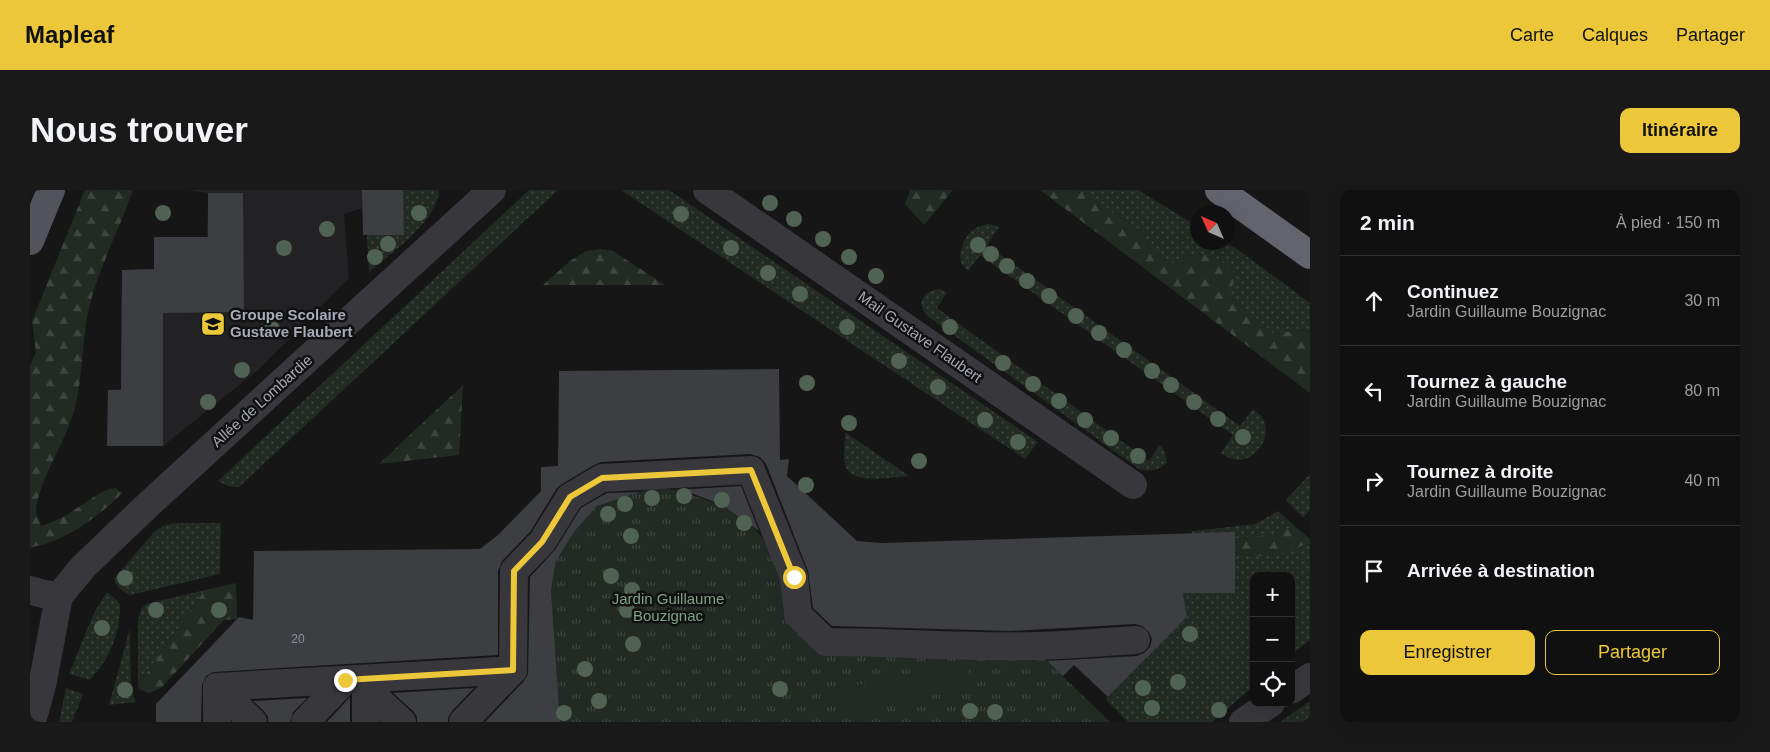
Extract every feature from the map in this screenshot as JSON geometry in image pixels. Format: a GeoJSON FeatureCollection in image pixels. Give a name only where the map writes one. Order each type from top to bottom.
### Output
{"type":"FeatureCollection","features":[{"type":"Feature","properties":{"kind":"highway"},"geometry":{"type":"LineString","coordinates":[[1219,190],[1310,255]]}},
{"type":"Feature","properties":{"kind":"main road"},"geometry":{"type":"LineString","coordinates":[[30,241],[52,190]]}},
{"type":"Feature","properties":{"kind":"street","name":"Allée de Lombardie"},"geometry":{"type":"LineString","coordinates":[[59,596],[83,566],[464,203],[492,190]]}},
{"type":"Feature","properties":{"kind":"street","name":"Mail Gustave Flaubert"},"geometry":{"type":"LineString","coordinates":[[707,190],[1133,484]]}},
{"type":"Feature","properties":{"kind":"street"},"geometry":{"type":"LineString","coordinates":[[463,722],[513,670],[514,571],[542,542],[570,497],[602,478],[751,470],[794,577],[798,615],[826,642],[1037,646],[1136,640]]}},
{"type":"Feature","properties":{"kind":"street"},"geometry":{"type":"LineString","coordinates":[[30,590],[59,596],[55,619],[41,634],[43,681],[32,722]]}},
{"type":"Feature","properties":{"kind":"street"},"geometry":{"type":"LineString","coordinates":[[217,687],[358,683],[513,670]]}},
{"type":"Feature","properties":{"kind":"street"},"geometry":{"type":"LineString","coordinates":[[1295,687],[1310,677]]}},
{"type":"Feature","properties":{"kind":"street"},"geometry":{"type":"LineString","coordinates":[[305,722],[358,683]]}},
{"type":"Feature","properties":{"kind":"street"},"geometry":{"type":"LineString","coordinates":[[358,683],[366,722]]}},
{"type":"Feature","properties":{"kind":"street"},"geometry":{"type":"LineString","coordinates":[[358,683],[402,722]]}},
{"type":"Feature","properties":{"kind":"street"},"geometry":{"type":"LineString","coordinates":[[217,687],[217,722]]}},
{"type":"Feature","properties":{"kind":"street"},"geometry":{"type":"LineString","coordinates":[[217,687],[253,722]]}},
{"type":"Feature","properties":{"kind":"street"},"geometry":{"type":"LineString","coordinates":[[1243,722],[1265,707]]}},
{"type":"Feature","properties":{"kind":"shaded area","name":"Groupe Scolaire Gustave Flaubert"},"geometry":{"type":"Polygon","coordinates":[[[186,190],[403,190],[404,235],[363,235],[363,208],[344,214],[349,278],[258,370],[163,446],[107,446],[108,390],[121,389],[122,270],[154,269],[154,237],[207,237],[208,193],[186,190]]]}},
{"type":"Feature","properties":{"kind":"green space"},"geometry":{"type":"Polygon","coordinates":[[[85,190],[133,190],[100,272],[91,300],[75,408],[40,493],[36,514],[41,526],[64,516],[105,491],[116,488],[122,493],[82,526],[53,541],[30,548],[30,366],[36,352],[32,321],[85,190]]]}},
{"type":"Feature","properties":{"kind":"green space"},"geometry":{"type":"Polygon","coordinates":[[[403,190],[439,190],[436,202],[422,225],[401,246],[369,272],[367,235],[404,235],[403,190]]]}},
{"type":"Feature","properties":{"kind":"green space"},"geometry":{"type":"Polygon","coordinates":[[[529,190],[558,190],[239,487],[228,486],[218,481],[529,190]]]}},
{"type":"Feature","properties":{"kind":"green space"},"geometry":{"type":"Polygon","coordinates":[[[621,190],[669,190],[1038,442],[1025,459],[621,190]]]}},
{"type":"Feature","properties":{"kind":"green space"},"geometry":{"type":"Polygon","coordinates":[[[910,190],[953,190],[924,225],[905,204],[910,190]]]}},
{"type":"Feature","properties":{"kind":"green space"},"geometry":{"type":"Polygon","coordinates":[[[1040,190],[1077,190],[1143,232],[1156,251],[1175,264],[1188,256],[1200,254],[1217,258],[1235,274],[1230,298],[1274,334],[1297,330],[1310,331],[1310,393],[1040,190]]]}},
{"type":"Feature","properties":{"kind":"green space"},"geometry":{"type":"Polygon","coordinates":[[[1077,190],[1138,190],[1190,222],[1190,250],[1237,249],[1310,303],[1310,331],[1297,330],[1274,334],[1230,298],[1192,255],[1175,264],[1156,252],[1143,232],[1077,190]]]}},
{"type":"Feature","properties":{"kind":"green space"},"geometry":{"type":"Polygon","coordinates":[[[988,224],[999,227],[987,245],[1240,426],[1253,409],[1259,414],[1265,424],[1266,431],[1265,438],[1258,450],[1253,455],[1240,460],[1232,459],[1221,453],[1233,435],[980,255],[968,271],[961,260],[961,249],[965,239],[968,234],[978,227],[988,224]]]}},
{"type":"Feature","properties":{"kind":"green space"},"geometry":{"type":"Polygon","coordinates":[[[601,249],[613,251],[665,285],[543,285],[570,261],[586,251],[601,249]]]}},
{"type":"Feature","properties":{"kind":"green space"},"geometry":{"type":"Polygon","coordinates":[[[939,289],[947,292],[937,308],[1149,461],[1160,445],[1165,451],[1167,463],[1154,470],[1139,469],[926,315],[922,305],[923,298],[929,292],[939,289]]]}},
{"type":"Feature","properties":{"kind":"green space"},"geometry":{"type":"Polygon","coordinates":[[[463,385],[459,455],[379,464],[463,385]]]}},
{"type":"Feature","properties":{"kind":"green space"},"geometry":{"type":"Polygon","coordinates":[[[845,432],[909,476],[872,479],[863,478],[848,471],[844,452],[845,432]]]}},
{"type":"Feature","properties":{"kind":"green space"},"geometry":{"type":"Polygon","coordinates":[[[1310,474],[1310,510],[1303,518],[1286,500],[1310,474]]]}},
{"type":"Feature","properties":{"kind":"green space","name":"Jardin Guillaume Bouzignac"},"geometry":{"type":"Polygon","coordinates":[[[657,486],[711,502],[743,519],[757,531],[768,546],[781,573],[783,612],[824,653],[1045,659],[1110,722],[560,722],[551,590],[556,561],[574,532],[597,506],[657,486]]]}},
{"type":"Feature","properties":{"kind":"green space"},"geometry":{"type":"Polygon","coordinates":[[[1278,511],[1296,527],[1273,534],[1235,539],[1191,534],[1193,531],[1255,524],[1278,511]]]}},
{"type":"Feature","properties":{"kind":"green space"},"geometry":{"type":"Polygon","coordinates":[[[177,523],[221,523],[220,574],[130,595],[120,588],[114,579],[155,531],[165,525],[177,523]]]}},
{"type":"Feature","properties":{"kind":"green space"},"geometry":{"type":"Polygon","coordinates":[[[1296,527],[1310,539],[1299,547],[1279,554],[1265,556],[1235,553],[1235,539],[1273,534],[1296,527]]]}},
{"type":"Feature","properties":{"kind":"green space"},"geometry":{"type":"Polygon","coordinates":[[[1310,540],[1310,640],[1295,652],[1295,572],[1250,572],[1250,689],[1212,722],[1128,722],[1106,700],[1187,617],[1183,593],[1235,593],[1235,553],[1249,556],[1297,548],[1310,540]]]}},
{"type":"Feature","properties":{"kind":"green space"},"geometry":{"type":"Polygon","coordinates":[[[236,583],[237,619],[224,620],[162,687],[150,693],[140,690],[138,686],[205,590],[236,583]]]}},
{"type":"Feature","properties":{"kind":"green space"},"geometry":{"type":"Polygon","coordinates":[[[205,590],[138,686],[138,621],[141,609],[146,604],[205,590]]]}},
{"type":"Feature","properties":{"kind":"green space"},"geometry":{"type":"Polygon","coordinates":[[[107,592],[117,600],[120,608],[117,630],[109,653],[90,680],[69,674],[94,613],[107,592]]]}},
{"type":"Feature","properties":{"kind":"green space"},"geometry":{"type":"Polygon","coordinates":[[[130,628],[131,690],[136,702],[109,705],[130,628]]]}},
{"type":"Feature","properties":{"kind":"green space"},"geometry":{"type":"Polygon","coordinates":[[[969,661],[969,691],[923,696],[891,703],[857,716],[833,690],[969,661]]]}},
{"type":"Feature","properties":{"kind":"green space"},"geometry":{"type":"Polygon","coordinates":[[[66,688],[83,694],[72,722],[59,722],[66,688]]]}},
{"type":"Feature","properties":{"kind":"green space"},"geometry":{"type":"Polygon","coordinates":[[[1310,701],[1310,718],[1306,722],[1280,722],[1310,701]]]}},
{"type":"Feature","properties":{"kind":"building"},"geometry":{"type":"Polygon","coordinates":[[[362,190],[403,190],[404,235],[363,235],[362,190]]]}},
{"type":"Feature","properties":{"kind":"building"},"geometry":{"type":"Polygon","coordinates":[[[208,193],[243,193],[244,312],[163,313],[163,446],[107,446],[108,390],[121,390],[122,270],[154,269],[154,237],[208,237],[208,193]]]}},
{"type":"Feature","properties":{"kind":"building"},"geometry":{"type":"Polygon","coordinates":[[[779,369],[780,460],[789,459],[787,476],[857,541],[882,543],[1235,532],[1235,593],[1183,593],[1187,617],[1108,697],[1074,665],[1063,676],[1047,661],[1137,656],[1144,653],[1150,647],[1152,639],[1149,632],[1142,626],[1135,624],[1011,631],[832,626],[813,608],[808,571],[766,464],[760,457],[750,454],[601,462],[557,488],[530,532],[502,561],[498,571],[498,655],[213,672],[206,676],[202,684],[201,722],[156,722],[156,704],[239,617],[253,620],[254,551],[480,549],[498,535],[541,491],[541,467],[558,466],[559,371],[779,369]]]}},
{"type":"Feature","properties":{"kind":"building"},"geometry":{"type":"Polygon","coordinates":[[[741,486],[759,531],[722,505],[691,493],[674,490],[741,486]]]}},
{"type":"Feature","properties":{"kind":"building"},"geometry":{"type":"Polygon","coordinates":[[[640,492],[597,506],[574,532],[556,561],[551,590],[560,722],[485,722],[524,681],[528,674],[530,577],[555,550],[581,508],[607,493],[640,492]]]}},
{"type":"Feature","properties":{"kind":"building"},"geometry":{"type":"Polygon","coordinates":[[[474,688],[452,711],[448,722],[417,722],[417,717],[413,711],[393,693],[474,688]]]}},
{"type":"Feature","properties":{"kind":"building"},"geometry":{"type":"Polygon","coordinates":[[[350,697],[350,722],[327,722],[350,697]]]}},
{"type":"Feature","properties":{"kind":"building"},"geometry":{"type":"Polygon","coordinates":[[[307,698],[293,712],[290,722],[268,722],[268,717],[264,711],[253,701],[307,698]]]}},
{"type":"Feature","properties":{"kind":"place","name":"Groupe Scolaire Gustave Flaubert"},"geometry":{"type":"Point","coordinates":[213,324]}},
{"type":"Feature","properties":{"kind":"route"},"geometry":{"type":"LineString","coordinates":[[345,680],[513,670],[514,571],[542,542],[570,497],[602,478],[751,470],[794,577]]}}]}
